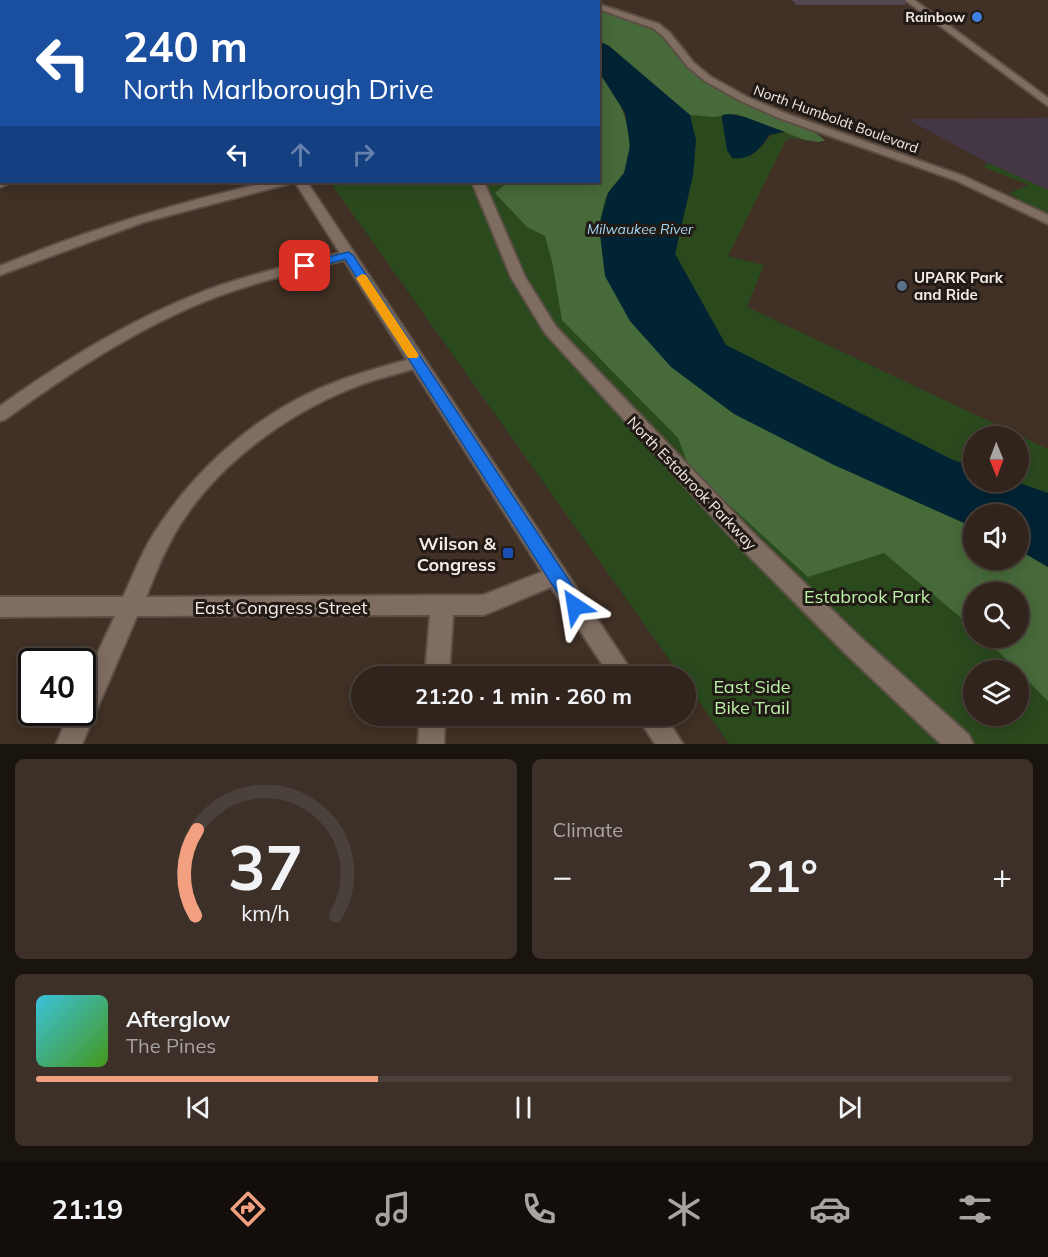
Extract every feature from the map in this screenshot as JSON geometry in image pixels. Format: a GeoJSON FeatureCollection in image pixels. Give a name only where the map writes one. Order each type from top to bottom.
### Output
{"type":"FeatureCollection","features":[{"type":"Feature","properties":{"kind":"street"},"geometry":{"type":"LineString","coordinates":[[909,0],[1048,103]]}},
{"type":"Feature","properties":{"kind":"street","name":"North Humboldt Boulevard"},"geometry":{"type":"LineString","coordinates":[[600,7],[656,26],[667,35],[691,65],[708,79],[744,99],[783,116],[959,178],[1048,220]]}},
{"type":"Feature","properties":{"kind":"street"},"geometry":{"type":"LineString","coordinates":[[0,271],[46,251],[138,219],[208,198],[279,183]]}},
{"type":"Feature","properties":{"kind":"street"},"geometry":{"type":"LineString","coordinates":[[302,183],[616,666]]}},
{"type":"Feature","properties":{"kind":"street","name":"North Estabrook Parkway"},"geometry":{"type":"LineString","coordinates":[[478,183],[518,277],[550,330],[707,501],[796,592],[960,744]]}},
{"type":"Feature","properties":{"kind":"street"},"geometry":{"type":"LineString","coordinates":[[0,414],[82,360],[170,311],[245,282],[348,255]]}},
{"type":"Feature","properties":{"kind":"street"},"geometry":{"type":"LineString","coordinates":[[69,744],[159,542],[187,500],[222,462],[264,428],[299,407],[346,384],[417,362]]}},
{"type":"Feature","properties":{"kind":"street","name":"East Congress Street"},"geometry":{"type":"LineString","coordinates":[[0,607],[484,605],[556,576]]}},
{"type":"Feature","properties":{"kind":"street"},"geometry":{"type":"LineString","coordinates":[[438,666],[442,606]]}},
{"type":"Feature","properties":{"kind":"street"},"geometry":{"type":"LineString","coordinates":[[431,744],[433,726]]}},
{"type":"Feature","properties":{"kind":"street"},"geometry":{"type":"LineString","coordinates":[[657,726],[670,744]]}},
{"type":"Feature","properties":{"kind":"shaded area"},"geometry":{"type":"Polygon","coordinates":[[[1048,118],[1048,190],[988,163],[907,119],[1048,118]]]}},
{"type":"Feature","properties":{"kind":"green space"},"geometry":{"type":"Polygon","coordinates":[[[600,8],[642,22],[659,31],[689,68],[708,83],[742,102],[808,128],[825,140],[819,142],[805,140],[736,114],[714,117],[690,115],[609,46],[600,42],[600,8]]]}},
{"type":"Feature","properties":{"kind":"green space","name":"Estabrook Park"},"geometry":{"type":"Polygon","coordinates":[[[600,73],[606,81],[734,414],[963,522],[963,570],[1029,570],[1029,556],[1048,567],[1048,744],[729,744],[696,697],[696,666],[674,666],[331,183],[600,183],[600,73]]]}},
{"type":"Feature","properties":{"kind":"green space"},"geometry":{"type":"Polygon","coordinates":[[[600,75],[621,107],[629,133],[629,147],[624,173],[607,195],[599,226],[832,464],[963,523],[963,570],[1029,570],[1029,556],[1048,567],[1048,701],[1029,682],[1029,660],[1007,660],[995,648],[1029,648],[1029,582],[963,582],[963,620],[884,553],[808,577],[690,469],[678,438],[562,320],[552,261],[545,236],[527,227],[495,193],[507,183],[600,183],[600,75]]]}},
{"type":"Feature","properties":{"kind":"green space"},"geometry":{"type":"Polygon","coordinates":[[[690,115],[714,117],[722,115],[722,119],[749,157],[777,133],[805,140],[792,138],[786,140],[728,256],[764,265],[747,307],[999,426],[963,426],[963,463],[726,345],[675,254],[693,175],[696,140],[690,115]]]}},
{"type":"Feature","properties":{"kind":"green space"},"geometry":{"type":"Polygon","coordinates":[[[988,163],[1048,190],[1048,216],[1015,199],[1018,198],[1009,193],[1029,185],[983,167],[988,163]]]}},
{"type":"Feature","properties":{"kind":"green space"},"geometry":{"type":"Polygon","coordinates":[[[1029,440],[1048,449],[1048,493],[1029,486],[1029,440]]]}},
{"type":"Feature","properties":{"kind":"water","name":"Milwaukee River"},"geometry":{"type":"Polygon","coordinates":[[[600,42],[609,46],[690,115],[696,140],[693,175],[675,254],[726,345],[963,463],[963,492],[1029,492],[1029,486],[1048,493],[1048,567],[1029,556],[1029,504],[963,504],[963,523],[832,464],[734,414],[671,367],[630,321],[605,276],[599,226],[608,193],[624,173],[630,146],[625,113],[600,74],[600,42]]]}},
{"type":"Feature","properties":{"kind":"water"},"geometry":{"type":"Polygon","coordinates":[[[722,115],[745,117],[785,132],[769,135],[762,145],[749,156],[732,158],[727,150],[722,119],[722,115]]]}},
{"type":"Feature","properties":{"kind":"slow traffic"},"geometry":{"type":"LineString","coordinates":[[362,278],[413,355]]}},
{"type":"Feature","properties":{"kind":"place","name":"Rainbow"},"geometry":{"type":"Point","coordinates":[977,17]}},
{"type":"Feature","properties":{"kind":"place","name":"UPARK Park and Ride"},"geometry":{"type":"Point","coordinates":[902,286]}},
{"type":"Feature","properties":{"kind":"place","name":"Wilson & Congress"},"geometry":{"type":"Point","coordinates":[508,553]}},
{"type":"Feature","properties":{"kind":"route"},"geometry":{"type":"LineString","coordinates":[[305,266],[348,255],[575,606]]}},
{"type":"Feature","properties":{"kind":"park label","name":"East Side Bike Trail"},"geometry":{"type":"Point","coordinates":[752,696]}}]}
